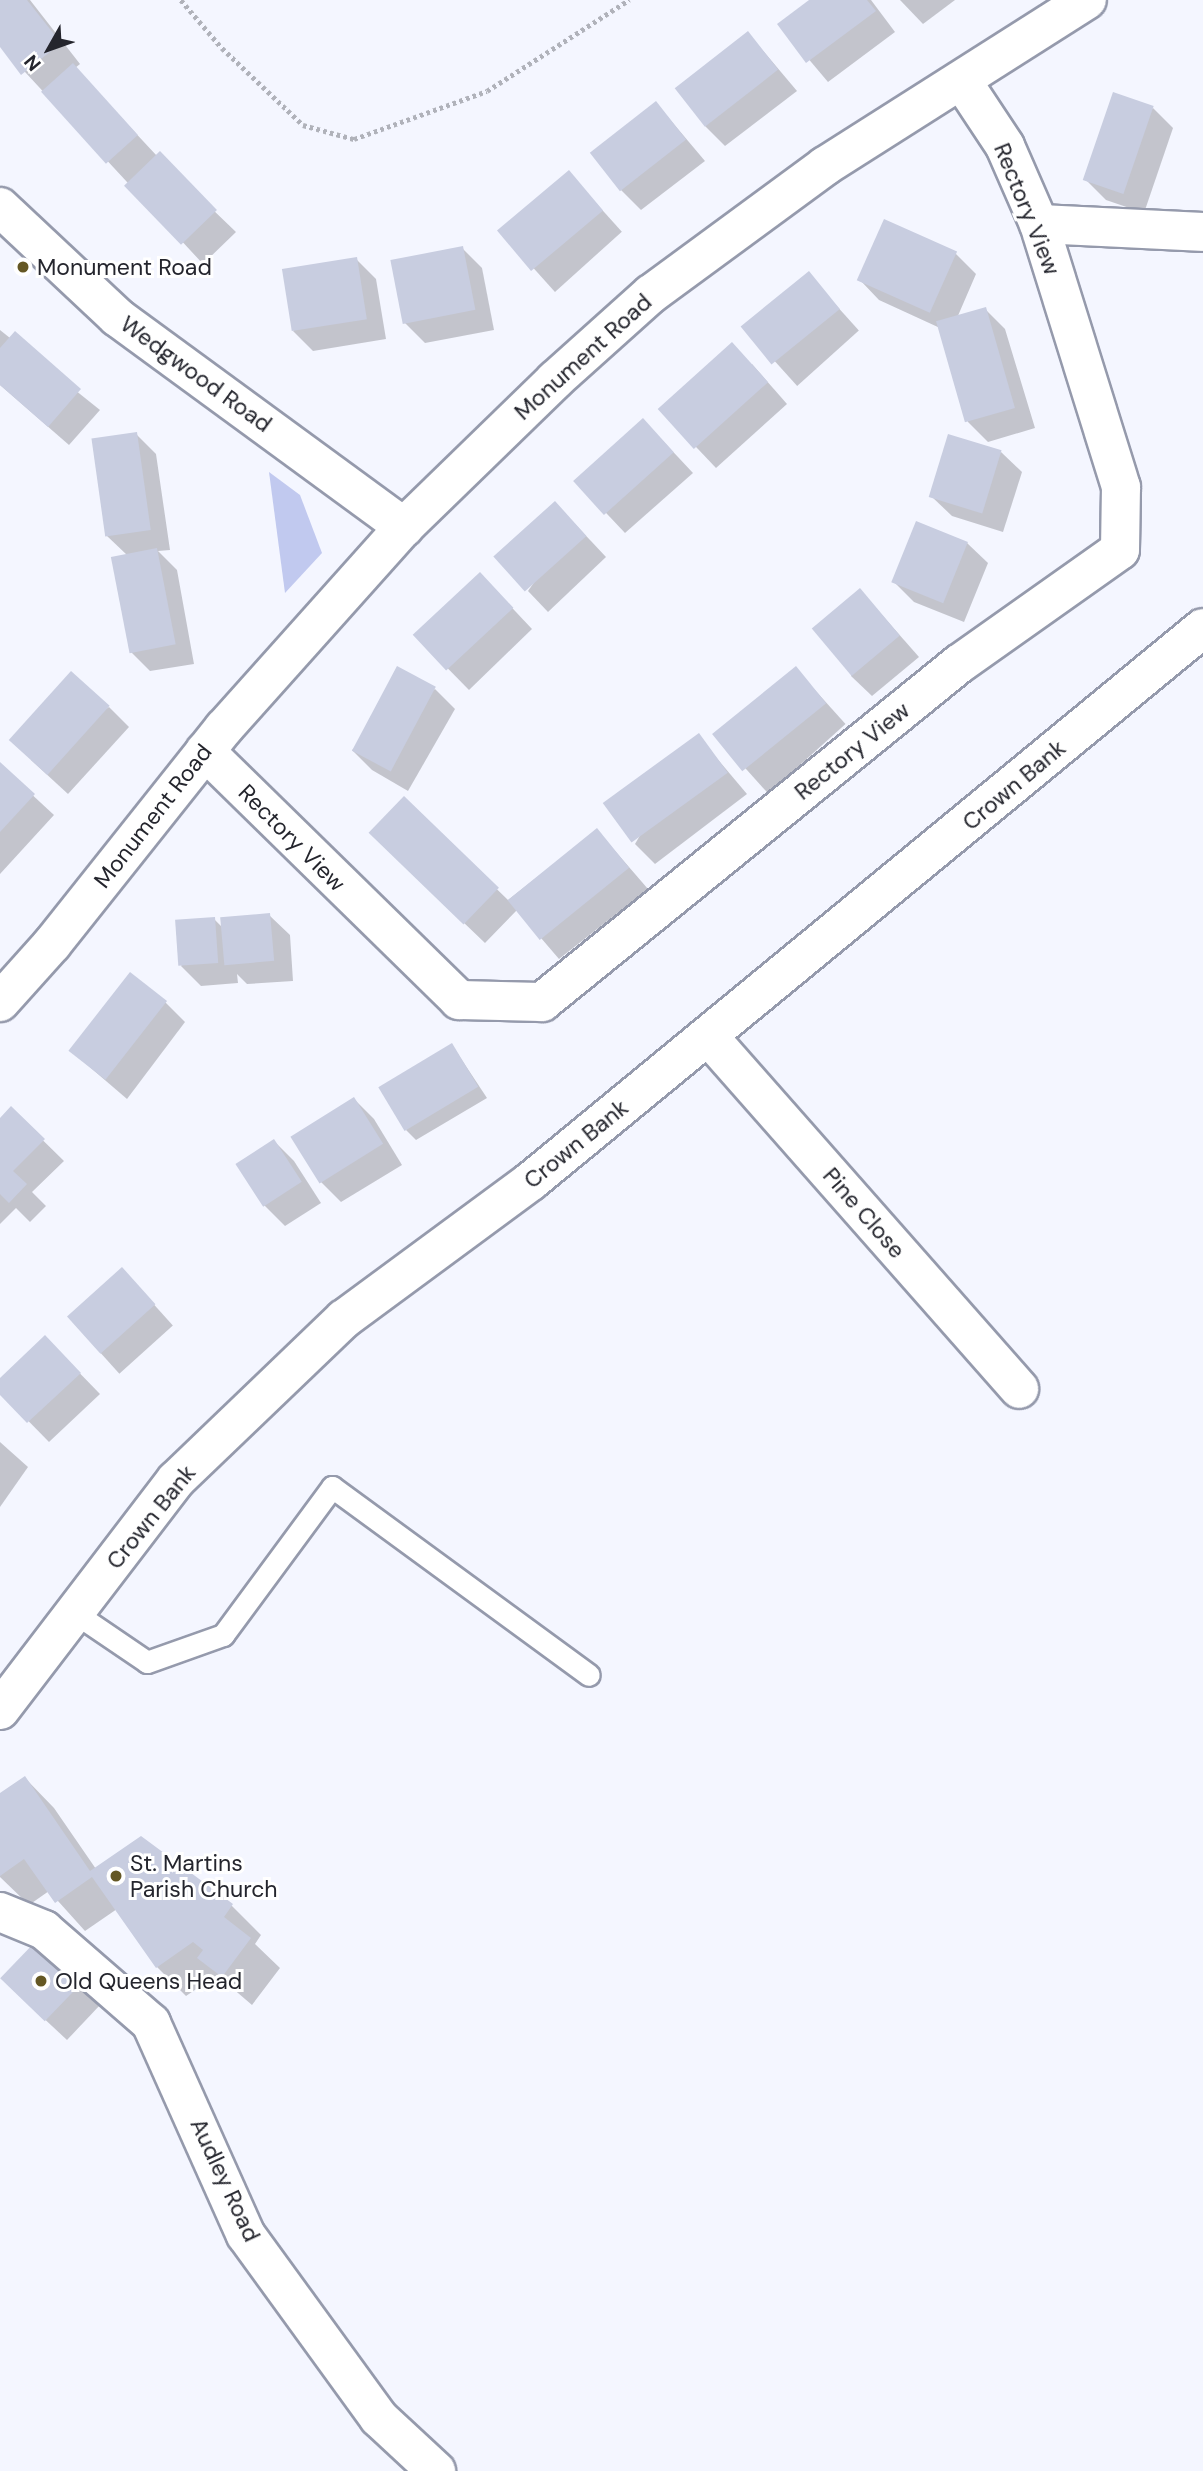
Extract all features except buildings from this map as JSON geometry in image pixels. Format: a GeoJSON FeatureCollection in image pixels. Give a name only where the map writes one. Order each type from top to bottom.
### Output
{"type":"FeatureCollection","features":[{"type":"Feature","properties":{"kind":"street","name":"Monument Road"},"geometry":{"type":"LineString","coordinates":[[0,1002],[52,944],[205,751],[404,527],[651,293],[825,166],[1087,0]]}},
{"type":"Feature","properties":{"kind":"street","name":"Rectory View"},"geometry":{"type":"LineString","coordinates":[[205,751],[459,1000],[541,1002],[959,664],[1120,550],[1121,487],[1039,224],[1005,146],[962,81]]}},
{"type":"Feature","properties":{"kind":"street","name":"Wedgwood Road"},"geometry":{"type":"LineString","coordinates":[[0,207],[117,317],[404,527]]}},
{"type":"Feature","properties":{"kind":"street"},"geometry":{"type":"LineString","coordinates":[[1039,224],[1203,232]]}},
{"type":"Feature","properties":{"kind":"street","name":"Crown Bank"},"geometry":{"type":"LineString","coordinates":[[0,1710],[176,1480],[344,1319],[531,1181],[1203,628]]}},
{"type":"Feature","properties":{"kind":"street","name":"Pine Close"},"geometry":{"type":"LineString","coordinates":[[709,1037],[1019,1389]]}},
{"type":"Feature","properties":{"kind":"street","name":"Audley Road"},"geometry":{"type":"LineString","coordinates":[[0,1912],[44,1930],[151,2023],[246,2235],[379,2418],[436,2471]]}},
{"type":"Feature","properties":{"kind":"lane"},"geometry":{"type":"LineString","coordinates":[[75,1613],[147,1662],[223,1635],[332,1487],[589,1675]]}},
{"type":"Feature","properties":{"kind":"path"},"geometry":{"type":"LineString","coordinates":[[181,0],[222,48],[303,125],[354,139],[487,91],[629,0]]}},
{"type":"Feature","properties":{"kind":"shaded area"},"geometry":{"type":"Polygon","coordinates":[[[269,472],[300,495],[322,553],[285,593],[269,472]]]}},
{"type":"Feature","properties":{"kind":"place","name":"Monument Road"},"geometry":{"type":"Point","coordinates":[23,267]}},
{"type":"Feature","properties":{"kind":"place","name":"St. Martins Parish Church"},"geometry":{"type":"Point","coordinates":[116,1876]}},
{"type":"Feature","properties":{"kind":"place","name":"Old Queens Head"},"geometry":{"type":"Point","coordinates":[41,1981]}}]}
